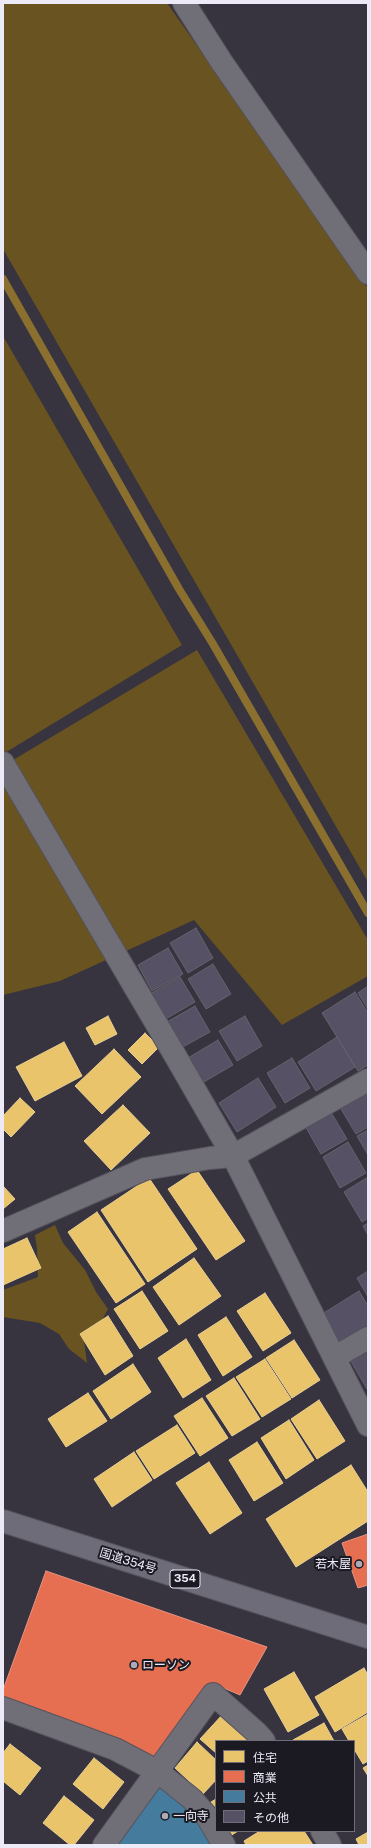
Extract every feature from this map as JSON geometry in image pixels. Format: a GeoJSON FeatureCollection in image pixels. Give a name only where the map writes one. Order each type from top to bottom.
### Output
{"type":"FeatureCollection","features":[{"type":"Feature","properties":{"kind":"highway","name":"国道354号"},"geometry":{"type":"LineString","coordinates":[[3,1521],[368,1637]]}},
{"type":"Feature","properties":{"kind":"street"},"geometry":{"type":"LineString","coordinates":[[184,3],[226,67],[368,272]]}},
{"type":"Feature","properties":{"kind":"street"},"geometry":{"type":"LineString","coordinates":[[3,763],[176,1056],[233,1156],[368,1424]]}},
{"type":"Feature","properties":{"kind":"street"},"geometry":{"type":"LineString","coordinates":[[3,1231],[145,1169],[210,1158],[233,1156],[368,1080]]}},
{"type":"Feature","properties":{"kind":"street"},"geometry":{"type":"LineString","coordinates":[[335,1357],[368,1338]]}},
{"type":"Feature","properties":{"kind":"street"},"geometry":{"type":"LineString","coordinates":[[104,1845],[213,1694],[263,1740]]}},
{"type":"Feature","properties":{"kind":"street"},"geometry":{"type":"LineString","coordinates":[[3,1708],[115,1749],[157,1772],[192,1799],[206,1815],[215,1830]]}},
{"type":"Feature","properties":{"kind":"street"},"geometry":{"type":"LineString","coordinates":[[216,1832],[224,1845]]}},
{"type":"Feature","properties":{"kind":"street"},"geometry":{"type":"LineString","coordinates":[[323,1832],[330,1845]]}},
{"type":"Feature","properties":{"kind":"shaded area"},"geometry":{"type":"Polygon","coordinates":[[[3,3],[167,3],[368,288],[368,882],[3,249],[3,3]]]}},
{"type":"Feature","properties":{"kind":"shaded area"},"geometry":{"type":"Polygon","coordinates":[[[3,336],[182,645],[3,754],[3,336]]]}},
{"type":"Feature","properties":{"kind":"shaded area"},"geometry":{"type":"Polygon","coordinates":[[[197,650],[368,940],[368,976],[282,1025],[194,920],[60,981],[3,995],[3,766],[197,650]]]}},
{"type":"Feature","properties":{"kind":"shaded area"},"geometry":{"type":"Polygon","coordinates":[[[55,1225],[63,1243],[85,1270],[96,1292],[108,1309],[96,1331],[84,1341],[87,1363],[69,1349],[59,1334],[40,1323],[3,1317],[3,1290],[38,1277],[35,1235],[55,1225]]]}},
{"type":"Feature","properties":{"kind":"building: 住宅"},"geometry":{"type":"Polygon","coordinates":[[[108,1016],[117,1034],[95,1045],[86,1028],[108,1016]]]}},
{"type":"Feature","properties":{"kind":"building: 住宅"},"geometry":{"type":"Polygon","coordinates":[[[145,1033],[159,1047],[142,1064],[128,1050],[145,1033]]]}},
{"type":"Feature","properties":{"kind":"building: 住宅"},"geometry":{"type":"Polygon","coordinates":[[[64,1042],[82,1076],[35,1101],[16,1067],[64,1042]]]}},
{"type":"Feature","properties":{"kind":"building: 住宅"},"geometry":{"type":"Polygon","coordinates":[[[114,1049],[141,1077],[102,1114],[75,1086],[114,1049]]]}},
{"type":"Feature","properties":{"kind":"building: 住宅"},"geometry":{"type":"Polygon","coordinates":[[[20,1098],[35,1112],[11,1137],[3,1129],[3,1116],[20,1098]]]}},
{"type":"Feature","properties":{"kind":"building: 住宅"},"geometry":{"type":"Polygon","coordinates":[[[123,1105],[150,1133],[111,1170],[84,1141],[123,1105]]]}},
{"type":"Feature","properties":{"kind":"building: 住宅"},"geometry":{"type":"Polygon","coordinates":[[[197,1170],[245,1241],[216,1260],[168,1189],[197,1170]]]}},
{"type":"Feature","properties":{"kind":"building: 住宅"},"geometry":{"type":"Polygon","coordinates":[[[149,1178],[197,1249],[148,1282],[101,1210],[149,1178]]]}},
{"type":"Feature","properties":{"kind":"building: 住宅"},"geometry":{"type":"Polygon","coordinates":[[[3,1186],[15,1199],[3,1209],[3,1186]]]}},
{"type":"Feature","properties":{"kind":"building: 住宅"},"geometry":{"type":"Polygon","coordinates":[[[97,1212],[145,1284],[116,1303],[68,1232],[97,1212]]]}},
{"type":"Feature","properties":{"kind":"building: 住宅"},"geometry":{"type":"Polygon","coordinates":[[[27,1238],[41,1268],[3,1285],[3,1249],[27,1238]]]}},
{"type":"Feature","properties":{"kind":"building: 住宅"},"geometry":{"type":"Polygon","coordinates":[[[194,1258],[221,1296],[179,1325],[153,1287],[194,1258]]]}},
{"type":"Feature","properties":{"kind":"building: 住宅"},"geometry":{"type":"Polygon","coordinates":[[[142,1291],[168,1331],[140,1349],[114,1309],[142,1291]]]}},
{"type":"Feature","properties":{"kind":"building: 住宅"},"geometry":{"type":"Polygon","coordinates":[[[265,1293],[291,1333],[263,1351],[237,1311],[265,1293]]]}},
{"type":"Feature","properties":{"kind":"building: 住宅"},"geometry":{"type":"Polygon","coordinates":[[[108,1316],[133,1356],[105,1375],[80,1334],[108,1316]]]}},
{"type":"Feature","properties":{"kind":"building: 住宅"},"geometry":{"type":"Polygon","coordinates":[[[226,1317],[252,1357],[223,1376],[198,1335],[226,1317]]]}},
{"type":"Feature","properties":{"kind":"building: 住宅"},"geometry":{"type":"Polygon","coordinates":[[[186,1339],[211,1380],[183,1398],[158,1358],[186,1339]]]}},
{"type":"Feature","properties":{"kind":"building: 住宅"},"geometry":{"type":"Polygon","coordinates":[[[294,1340],[320,1380],[292,1398],[266,1358],[294,1340]]]}},
{"type":"Feature","properties":{"kind":"building: 住宅"},"geometry":{"type":"Polygon","coordinates":[[[265,1359],[291,1399],[262,1417],[236,1377],[265,1359]]]}},
{"type":"Feature","properties":{"kind":"building: 住宅"},"geometry":{"type":"Polygon","coordinates":[[[133,1364],[151,1392],[111,1419],[93,1391],[133,1364]]]}},
{"type":"Feature","properties":{"kind":"building: 住宅"},"geometry":{"type":"Polygon","coordinates":[[[234,1378],[260,1419],[232,1436],[206,1396],[234,1378]]]}},
{"type":"Feature","properties":{"kind":"building: 住宅"},"geometry":{"type":"Polygon","coordinates":[[[88,1393],[107,1421],[66,1447],[48,1419],[88,1393]]]}},
{"type":"Feature","properties":{"kind":"building: 住宅"},"geometry":{"type":"Polygon","coordinates":[[[202,1398],[228,1438],[200,1456],[174,1416],[202,1398]]]}},
{"type":"Feature","properties":{"kind":"building: 住宅"},"geometry":{"type":"Polygon","coordinates":[[[319,1400],[345,1441],[317,1459],[291,1419],[319,1400]]]}},
{"type":"Feature","properties":{"kind":"building: 住宅"},"geometry":{"type":"Polygon","coordinates":[[[289,1420],[314,1460],[286,1479],[261,1438],[289,1420]]]}},
{"type":"Feature","properties":{"kind":"building: 住宅"},"geometry":{"type":"Polygon","coordinates":[[[177,1425],[195,1453],[154,1479],[136,1451],[177,1425]]]}},
{"type":"Feature","properties":{"kind":"building: 住宅"},"geometry":{"type":"Polygon","coordinates":[[[257,1442],[283,1483],[254,1501],[229,1460],[257,1442]]]}},
{"type":"Feature","properties":{"kind":"building: 住宅"},"geometry":{"type":"Polygon","coordinates":[[[134,1452],[152,1480],[112,1507],[94,1479],[134,1452]]]}},
{"type":"Feature","properties":{"kind":"building: 住宅"},"geometry":{"type":"Polygon","coordinates":[[[209,1462],[242,1513],[210,1534],[176,1483],[209,1462]]]}},
{"type":"Feature","properties":{"kind":"building: 住宅"},"geometry":{"type":"Polygon","coordinates":[[[351,1465],[368,1492],[368,1521],[296,1567],[266,1519],[351,1465]]]}},
{"type":"Feature","properties":{"kind":"building: 住宅"},"geometry":{"type":"Polygon","coordinates":[[[364,1668],[368,1675],[368,1712],[335,1732],[315,1697],[364,1668]]]}},
{"type":"Feature","properties":{"kind":"building: 住宅"},"geometry":{"type":"Polygon","coordinates":[[[294,1672],[319,1715],[288,1732],[264,1689],[294,1672]]]}},
{"type":"Feature","properties":{"kind":"building: 住宅"},"geometry":{"type":"Polygon","coordinates":[[[223,1714],[249,1740],[215,1740],[215,1752],[200,1739],[223,1714]]]}},
{"type":"Feature","properties":{"kind":"building: 住宅"},"geometry":{"type":"Polygon","coordinates":[[[368,1714],[368,1761],[363,1764],[355,1751],[355,1740],[348,1740],[342,1729],[368,1714]]]}},
{"type":"Feature","properties":{"kind":"building: 住宅"},"geometry":{"type":"Polygon","coordinates":[[[324,1723],[333,1740],[293,1740],[324,1723]]]}},
{"type":"Feature","properties":{"kind":"building: 住宅"},"geometry":{"type":"Polygon","coordinates":[[[197,1742],[215,1759],[215,1781],[203,1794],[175,1768],[197,1742]]]}},
{"type":"Feature","properties":{"kind":"building: 住宅"},"geometry":{"type":"Polygon","coordinates":[[[10,1744],[41,1768],[20,1795],[3,1781],[3,1753],[10,1744]]]}},
{"type":"Feature","properties":{"kind":"building: 住宅"},"geometry":{"type":"Polygon","coordinates":[[[94,1758],[124,1782],[103,1809],[73,1784],[94,1758]]]}},
{"type":"Feature","properties":{"kind":"building: 住宅"},"geometry":{"type":"Polygon","coordinates":[[[368,1765],[368,1776],[363,1768],[368,1765]]]}},
{"type":"Feature","properties":{"kind":"building: 住宅"},"geometry":{"type":"Polygon","coordinates":[[[64,1796],[94,1820],[74,1845],[70,1845],[43,1823],[64,1796]]]}},
{"type":"Feature","properties":{"kind":"building: 住宅"},"geometry":{"type":"Polygon","coordinates":[[[215,1800],[215,1819],[206,1805],[215,1800]]]}},
{"type":"Feature","properties":{"kind":"building: 住宅"},"geometry":{"type":"Polygon","coordinates":[[[223,1832],[236,1832],[227,1838],[223,1832]]]}},
{"type":"Feature","properties":{"kind":"building: 住宅"},"geometry":{"type":"Polygon","coordinates":[[[258,1832],[305,1832],[313,1845],[246,1845],[244,1841],[258,1832]]]}},
{"type":"Feature","properties":{"kind":"building: 住宅"},"geometry":{"type":"Polygon","coordinates":[[[368,1832],[368,1845],[359,1845],[356,1839],[368,1832]]]}},
{"type":"Feature","properties":{"kind":"building: 商業","name":"若木屋"},"geometry":{"type":"Polygon","coordinates":[[[368,1534],[368,1585],[358,1588],[342,1543],[368,1534]]]}},
{"type":"Feature","properties":{"kind":"building: 商業","name":"ローソン"},"geometry":{"type":"Polygon","coordinates":[[[46,1571],[267,1647],[240,1695],[212,1683],[156,1764],[3,1699],[3,1690],[46,1571]]]}},
{"type":"Feature","properties":{"kind":"building: 公共","name":"一向寺"},"geometry":{"type":"Polygon","coordinates":[[[158,1785],[186,1805],[212,1845],[115,1845],[158,1785]]]}},
{"type":"Feature","properties":{"kind":"building: その他"},"geometry":{"type":"Polygon","coordinates":[[[196,928],[213,958],[188,973],[170,943],[196,928]]]}},
{"type":"Feature","properties":{"kind":"building: その他"},"geometry":{"type":"Polygon","coordinates":[[[168,948],[183,974],[152,991],[138,965],[168,948]]]}},
{"type":"Feature","properties":{"kind":"building: その他"},"geometry":{"type":"Polygon","coordinates":[[[213,964],[231,994],[206,1009],[188,979],[213,964]]]}},
{"type":"Feature","properties":{"kind":"building: その他"},"geometry":{"type":"Polygon","coordinates":[[[180,977],[195,1002],[164,1020],[150,994],[180,977]]]}},
{"type":"Feature","properties":{"kind":"building: その他"},"geometry":{"type":"Polygon","coordinates":[[[368,986],[368,1009],[358,993],[368,986]]]}},
{"type":"Feature","properties":{"kind":"building: その他"},"geometry":{"type":"Polygon","coordinates":[[[355,992],[368,1013],[368,1065],[358,1071],[322,1013],[355,992]]]}},
{"type":"Feature","properties":{"kind":"building: その他"},"geometry":{"type":"Polygon","coordinates":[[[195,1006],[210,1032],[179,1049],[165,1023],[195,1006]]]}},
{"type":"Feature","properties":{"kind":"building: その他"},"geometry":{"type":"Polygon","coordinates":[[[245,1016],[262,1046],[237,1061],[219,1031],[245,1016]]]}},
{"type":"Feature","properties":{"kind":"building: その他"},"geometry":{"type":"Polygon","coordinates":[[[337,1037],[355,1067],[316,1091],[298,1062],[337,1037]]]}},
{"type":"Feature","properties":{"kind":"building: その他"},"geometry":{"type":"Polygon","coordinates":[[[218,1040],[233,1065],[202,1083],[188,1058],[218,1040]]]}},
{"type":"Feature","properties":{"kind":"building: その他"},"geometry":{"type":"Polygon","coordinates":[[[292,1058],[310,1088],[285,1103],[267,1073],[292,1058]]]}},
{"type":"Feature","properties":{"kind":"building: その他"},"geometry":{"type":"Polygon","coordinates":[[[258,1078],[276,1107],[237,1132],[219,1103],[258,1078]]]}},
{"type":"Feature","properties":{"kind":"building: その他"},"geometry":{"type":"Polygon","coordinates":[[[363,1089],[368,1097],[368,1127],[356,1134],[338,1104],[363,1089]]]}},
{"type":"Feature","properties":{"kind":"building: その他"},"geometry":{"type":"Polygon","coordinates":[[[329,1109],[347,1139],[321,1154],[304,1124],[329,1109]]]}},
{"type":"Feature","properties":{"kind":"building: その他"},"geometry":{"type":"Polygon","coordinates":[[[368,1130],[368,1155],[357,1136],[368,1130]]]}},
{"type":"Feature","properties":{"kind":"building: その他"},"geometry":{"type":"Polygon","coordinates":[[[348,1142],[366,1173],[340,1188],[323,1157],[348,1142]]]}},
{"type":"Feature","properties":{"kind":"building: その他"},"geometry":{"type":"Polygon","coordinates":[[[368,1177],[368,1218],[362,1222],[344,1192],[368,1177]]]}},
{"type":"Feature","properties":{"kind":"building: その他"},"geometry":{"type":"Polygon","coordinates":[[[368,1223],[368,1235],[363,1226],[368,1223]]]}},
{"type":"Feature","properties":{"kind":"building: その他"},"geometry":{"type":"Polygon","coordinates":[[[368,1271],[368,1297],[357,1278],[368,1271]]]}},
{"type":"Feature","properties":{"kind":"building: その他"},"geometry":{"type":"Polygon","coordinates":[[[359,1291],[368,1306],[368,1326],[338,1345],[319,1316],[359,1291]]]}},
{"type":"Feature","properties":{"kind":"building: その他"},"geometry":{"type":"Polygon","coordinates":[[[368,1347],[368,1388],[367,1389],[349,1358],[368,1347]]]}},
{"type":"Feature","properties":{"kind":"waterway"},"geometry":{"type":"LineString","coordinates":[[3,279],[179,589],[213,644],[368,913]]}},
{"type":"Feature","properties":{"kind":"place","name":"若木屋"},"geometry":{"type":"Point","coordinates":[359,1564]}},
{"type":"Feature","properties":{"kind":"place","name":"ローソン"},"geometry":{"type":"Point","coordinates":[134,1665]}},
{"type":"Feature","properties":{"kind":"place","name":"一向寺"},"geometry":{"type":"Point","coordinates":[165,1816]}}]}
